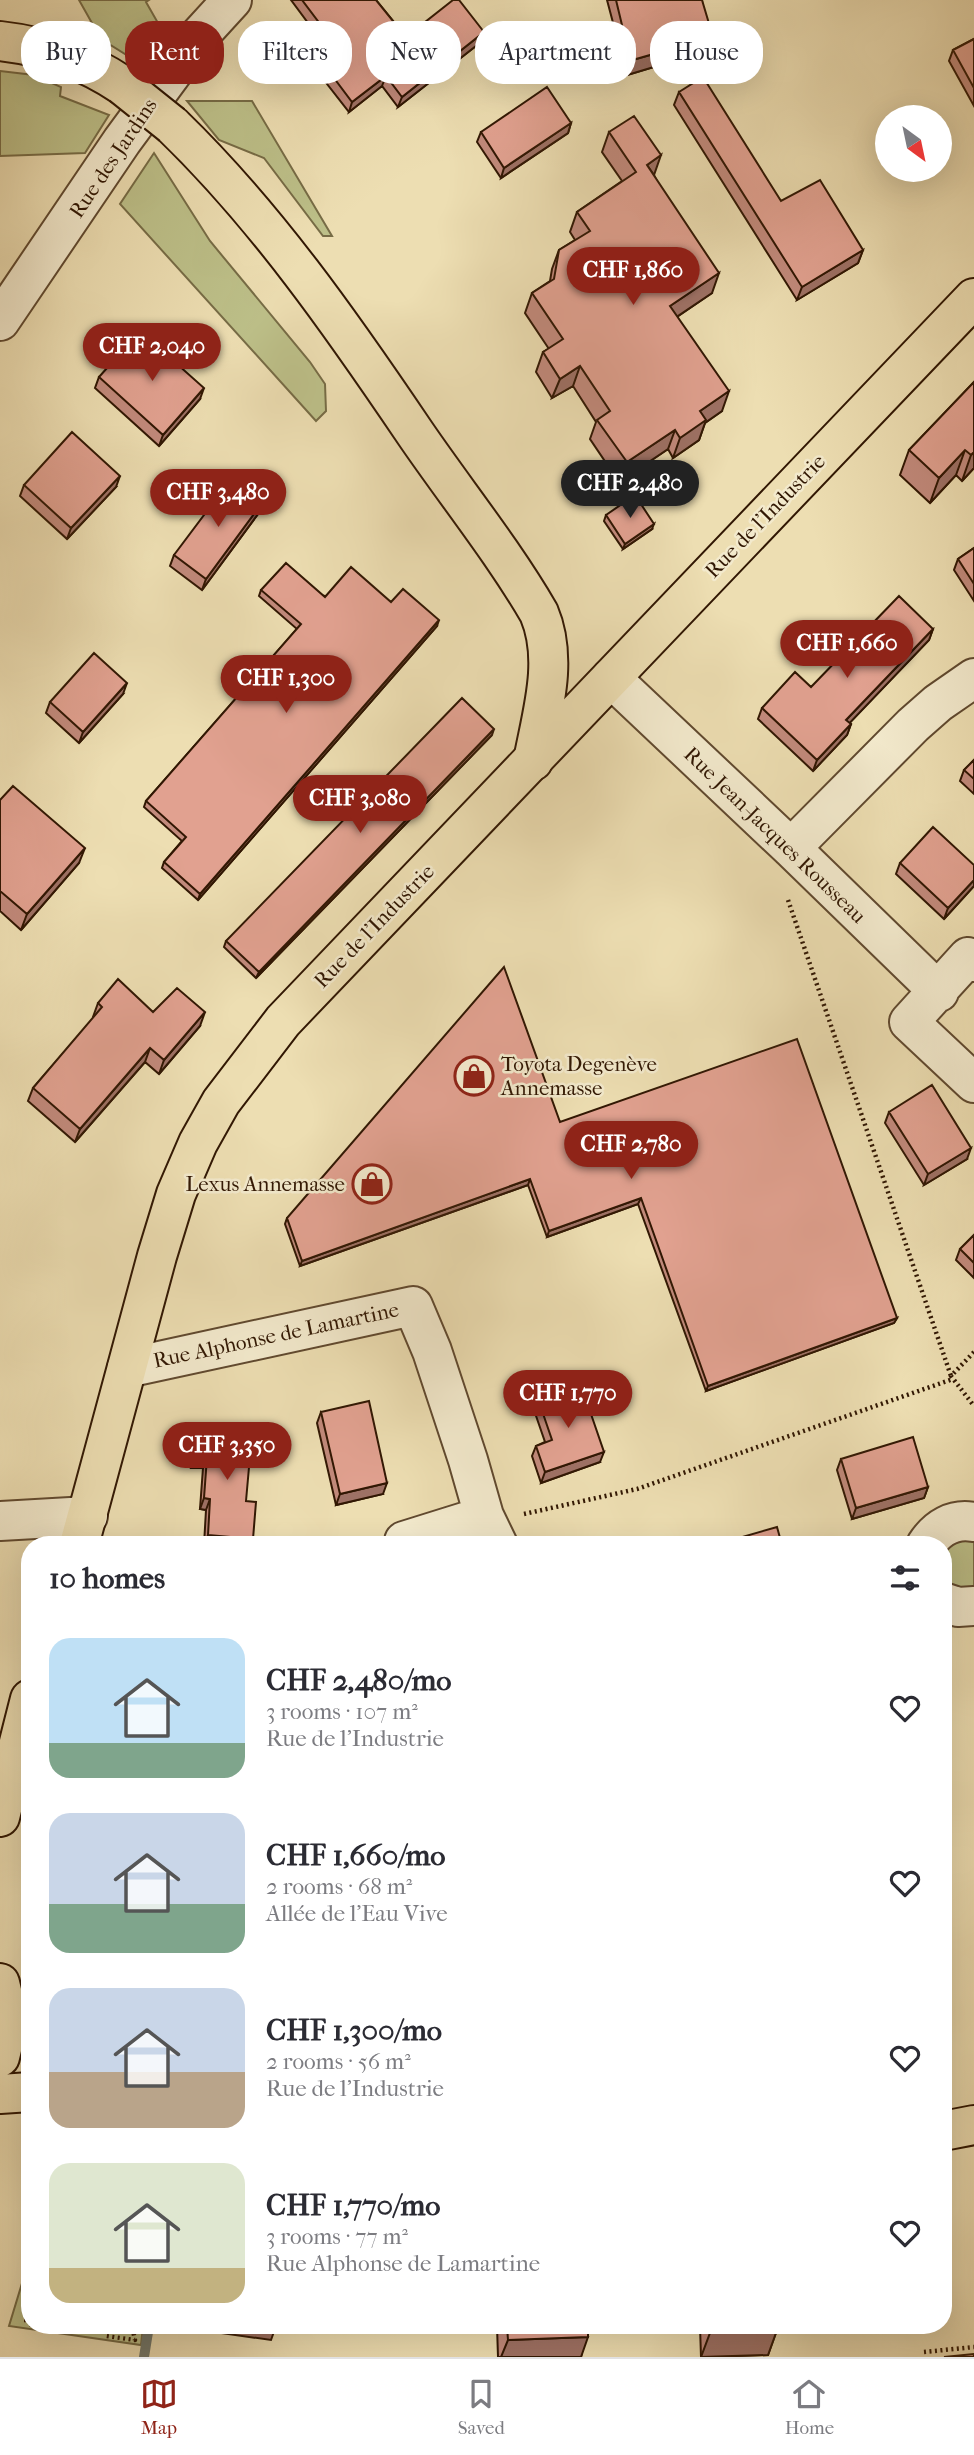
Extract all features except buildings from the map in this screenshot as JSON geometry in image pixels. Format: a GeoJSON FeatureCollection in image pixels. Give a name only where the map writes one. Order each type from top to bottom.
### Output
{"type":"FeatureCollection","features":[{"type":"Feature","properties":{"kind":"main road"},"geometry":{"type":"LineString","coordinates":[[0,41],[31,46],[73,58],[121,85],[172,125],[245,204],[313,288],[373,370],[535,607],[544,625],[548,640],[549,669],[533,761]]}},
{"type":"Feature","properties":{"kind":"main road","name":"Rue de l'Industrie"},"geometry":{"type":"LineString","coordinates":[[83,1530],[176,1194],[191,1158],[221,1102],[283,1021],[974,298]]}},
{"type":"Feature","properties":{"kind":"main road"},"geometry":{"type":"LineString","coordinates":[[0,1759],[21,1717]]}},
{"type":"Feature","properties":{"kind":"main road"},"geometry":{"type":"LineString","coordinates":[[0,1817],[21,1730]]}},
{"type":"Feature","properties":{"kind":"main road"},"geometry":{"type":"LineString","coordinates":[[0,2057],[11,1997]]}},
{"type":"Feature","properties":{"kind":"main road"},"geometry":{"type":"LineString","coordinates":[[0,2094],[21,2093]]}},
{"type":"Feature","properties":{"kind":"main road"},"geometry":{"type":"LineString","coordinates":[[952,2129],[974,2125]]}},
{"type":"Feature","properties":{"kind":"street","name":"Rue des Jardins"},"geometry":{"type":"LineString","coordinates":[[0,321],[122,141],[200,35],[232,0]]}},
{"type":"Feature","properties":{"kind":"street","name":"Rue Jean-Jacques Rousseau"},"geometry":{"type":"LineString","coordinates":[[611,678],[939,992]]}},
{"type":"Feature","properties":{"kind":"street"},"geometry":{"type":"LineString","coordinates":[[791,848],[913,725],[938,703],[974,678]]}},
{"type":"Feature","properties":{"kind":"street"},"geometry":{"type":"LineString","coordinates":[[974,962],[968,957],[909,1022],[974,1083]]}},
{"type":"Feature","properties":{"kind":"street","name":"Rue Alphonse de Lamartine"},"geometry":{"type":"LineString","coordinates":[[127,1368],[426,1302],[440,1376],[490,1528]]}},
{"type":"Feature","properties":{"kind":"street"},"geometry":{"type":"LineString","coordinates":[[0,1521],[83,1530]]}},
{"type":"Feature","properties":{"kind":"street"},"geometry":{"type":"LineString","coordinates":[[933,1536],[946,1525],[974,1522]]}},
{"type":"Feature","properties":{"kind":"street"},"geometry":{"type":"LineString","coordinates":[[437,1536],[490,1528]]}},
{"type":"Feature","properties":{"kind":"street"},"geometry":{"type":"LineString","coordinates":[[952,1605],[974,1606]]}},
{"type":"Feature","properties":{"kind":"path"},"geometry":{"type":"LineString","coordinates":[[791,848],[776,863],[952,1378],[974,1406]]}},
{"type":"Feature","properties":{"kind":"path"},"geometry":{"type":"LineString","coordinates":[[490,1528],[637,1489],[952,1378],[974,1352]]}},
{"type":"Feature","properties":{"kind":"path"},"geometry":{"type":"LineString","coordinates":[[106,2334],[135,2340],[134,2334]]}},
{"type":"Feature","properties":{"kind":"path"},"geometry":{"type":"LineString","coordinates":[[925,2352],[974,2347]]}},
{"type":"Feature","properties":{"kind":"green space"},"geometry":{"type":"Polygon","coordinates":[[[79,0],[149,0],[146,2],[157,21],[125,21],[125,54],[111,45],[111,21],[91,21],[79,0]]]}},
{"type":"Feature","properties":{"kind":"green space"},"geometry":{"type":"Polygon","coordinates":[[[0,71],[21,73],[21,84],[54,84],[61,87],[60,96],[109,115],[85,153],[0,156],[0,71]]]}},
{"type":"Feature","properties":{"kind":"green space"},"geometry":{"type":"Polygon","coordinates":[[[187,101],[252,101],[332,236],[323,236],[264,158],[219,140],[187,101]]]}},
{"type":"Feature","properties":{"kind":"green space"},"geometry":{"type":"Polygon","coordinates":[[[154,153],[210,241],[325,384],[326,411],[316,421],[120,204],[154,153]]]}},
{"type":"Feature","properties":{"kind":"green space"},"geometry":{"type":"Polygon","coordinates":[[[974,1534],[974,1594],[952,1590],[952,1542],[974,1534]]]}},
{"type":"Feature","properties":{"kind":"green space"},"geometry":{"type":"Polygon","coordinates":[[[21,2287],[21,2328],[9,2326],[21,2287]]]}},
{"type":"Feature","properties":{"kind":"green space"},"geometry":{"type":"Polygon","coordinates":[[[65,2334],[142,2334],[141,2345],[65,2334]]]}},
{"type":"Feature","properties":{"kind":"waterway"},"geometry":{"type":"LineString","coordinates":[[144,2357],[148,2334]]}},
{"type":"Feature","properties":{"kind":"place","name":"Toyota Degenève Annemasse"},"geometry":{"type":"Point","coordinates":[474,1076]}},
{"type":"Feature","properties":{"kind":"place","name":"Lexus Annemasse"},"geometry":{"type":"Point","coordinates":[372,1184]}}]}
